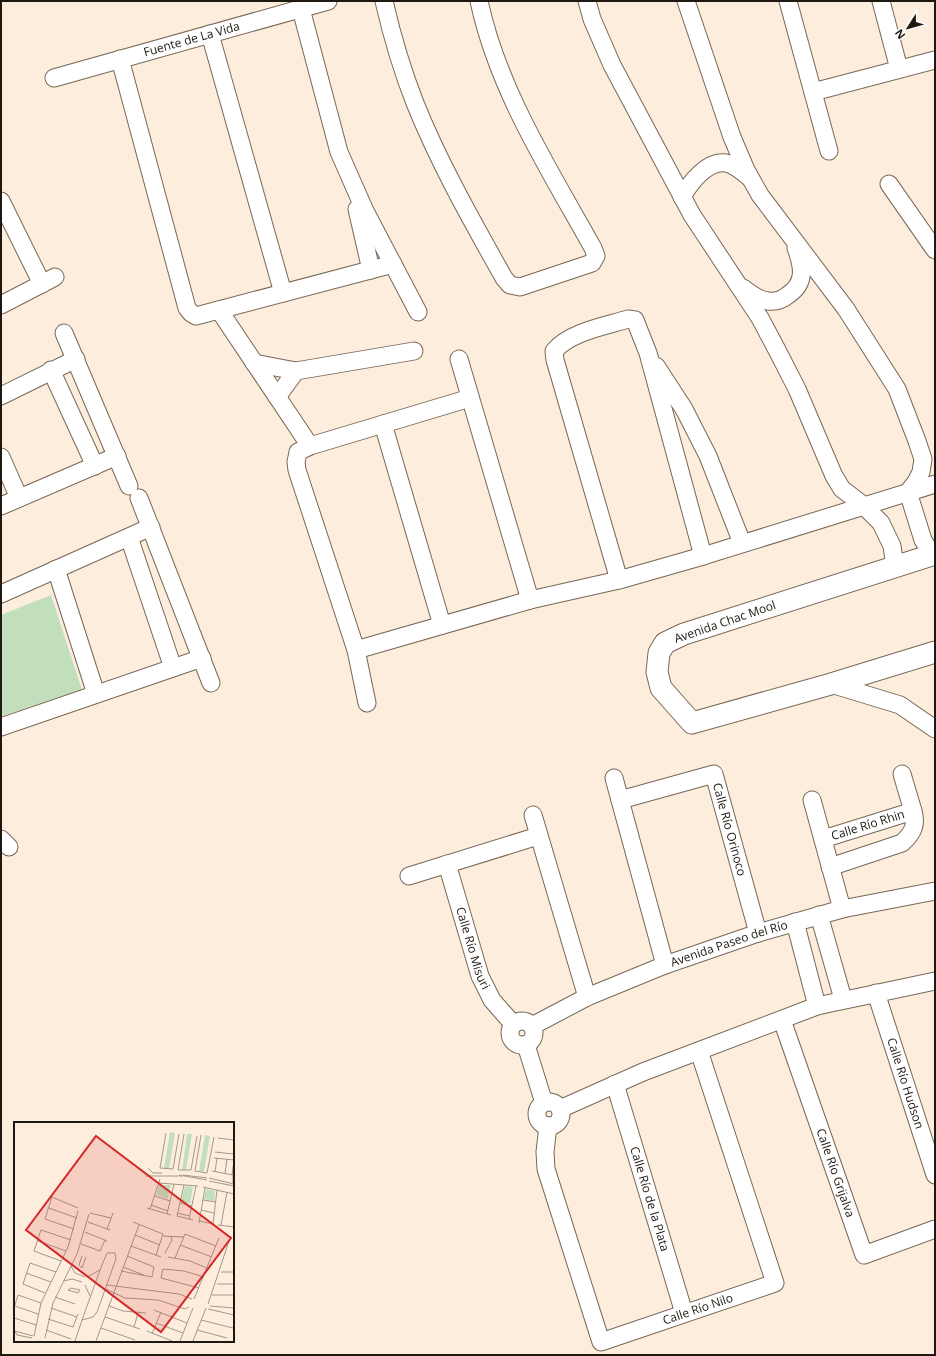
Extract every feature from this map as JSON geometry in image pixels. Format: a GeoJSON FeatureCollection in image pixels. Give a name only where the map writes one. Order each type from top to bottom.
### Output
{"type":"FeatureCollection","features":[{"type":"Feature","properties":{"kind":"main road","name":"Avenida Chac Mool"},"geometry":{"type":"LineString","coordinates":[[933,554],[684,634],[665,643],[659,653],[657,672],[660,688],[692,723],[831,684],[935,652]]}},
{"type":"Feature","properties":{"kind":"street","name":"Fuente de La Vida"},"geometry":{"type":"LineString","coordinates":[[54,78],[328,1]]}},
{"type":"Feature","properties":{"kind":"street"},"geometry":{"type":"LineString","coordinates":[[384,1],[394,42],[415,102],[433,144],[504,278],[510,286],[520,287],[592,263],[596,256],[509,92],[485,30],[479,1]]}},
{"type":"Feature","properties":{"kind":"street"},"geometry":{"type":"LineString","coordinates":[[587,1],[592,19],[612,65],[682,197],[737,285],[760,318],[787,369],[834,476],[842,489],[852,498],[864,505],[873,514],[887,534],[892,546],[895,566]]}},
{"type":"Feature","properties":{"kind":"street"},"geometry":{"type":"LineString","coordinates":[[686,1],[732,137],[760,195],[846,309],[896,389],[918,441],[923,459],[918,477],[908,492]]}},
{"type":"Feature","properties":{"kind":"street"},"geometry":{"type":"LineString","coordinates":[[788,1],[829,151]]}},
{"type":"Feature","properties":{"kind":"street"},"geometry":{"type":"LineString","coordinates":[[881,1],[899,69]]}},
{"type":"Feature","properties":{"kind":"street"},"geometry":{"type":"LineString","coordinates":[[301,9],[339,152],[349,178],[418,312]]}},
{"type":"Feature","properties":{"kind":"street"},"geometry":{"type":"LineString","coordinates":[[210,34],[283,293]]}},
{"type":"Feature","properties":{"kind":"street"},"geometry":{"type":"LineString","coordinates":[[120,59],[187,308],[191,313],[196,316],[393,264]]}},
{"type":"Feature","properties":{"kind":"street"},"geometry":{"type":"LineString","coordinates":[[813,92],[935,60]]}},
{"type":"Feature","properties":{"kind":"street"},"geometry":{"type":"LineString","coordinates":[[682,197],[696,178],[713,166],[725,163],[737,168],[751,178]]}},
{"type":"Feature","properties":{"kind":"street"},"geometry":{"type":"LineString","coordinates":[[349,178],[371,270]]}},
{"type":"Feature","properties":{"kind":"street"},"geometry":{"type":"LineString","coordinates":[[889,184],[930,231],[935,250]]}},
{"type":"Feature","properties":{"kind":"street"},"geometry":{"type":"LineString","coordinates":[[1,200],[49,280],[1,304]]}},
{"type":"Feature","properties":{"kind":"street"},"geometry":{"type":"LineString","coordinates":[[737,285],[759,299],[768,301],[779,301],[796,289],[802,277],[802,264],[793,239]]}},
{"type":"Feature","properties":{"kind":"street"},"geometry":{"type":"LineString","coordinates":[[219,310],[310,446]]}},
{"type":"Feature","properties":{"kind":"street"},"geometry":{"type":"LineString","coordinates":[[619,580],[555,360],[554,351],[560,344],[569,338],[628,318],[635,320],[648,353],[703,556]]}},
{"type":"Feature","properties":{"kind":"street"},"geometry":{"type":"LineString","coordinates":[[64,333],[116,456],[151,527],[211,683]]}},
{"type":"Feature","properties":{"kind":"street"},"geometry":{"type":"LineString","coordinates":[[254,363],[296,371],[414,351]]}},
{"type":"Feature","properties":{"kind":"street"},"geometry":{"type":"LineString","coordinates":[[648,353],[684,409],[708,456],[742,543]]}},
{"type":"Feature","properties":{"kind":"street"},"geometry":{"type":"LineString","coordinates":[[1,396],[76,359]]}},
{"type":"Feature","properties":{"kind":"street"},"geometry":{"type":"LineString","coordinates":[[459,359],[530,600]]}},
{"type":"Feature","properties":{"kind":"street"},"geometry":{"type":"LineString","coordinates":[[51,370],[95,466]]}},
{"type":"Feature","properties":{"kind":"street"},"geometry":{"type":"LineString","coordinates":[[276,397],[296,371]]}},
{"type":"Feature","properties":{"kind":"street"},"geometry":{"type":"LineString","coordinates":[[367,703],[356,650],[297,470],[296,462],[298,452],[310,446],[470,398]]}},
{"type":"Feature","properties":{"kind":"street"},"geometry":{"type":"LineString","coordinates":[[383,424],[442,625]]}},
{"type":"Feature","properties":{"kind":"street"},"geometry":{"type":"LineString","coordinates":[[1,506],[116,456]]}},
{"type":"Feature","properties":{"kind":"street"},"geometry":{"type":"LineString","coordinates":[[1,458],[19,498]]}},
{"type":"Feature","properties":{"kind":"street"},"geometry":{"type":"LineString","coordinates":[[356,650],[530,600],[619,580],[703,556],[935,484]]}},
{"type":"Feature","properties":{"kind":"street"},"geometry":{"type":"LineString","coordinates":[[908,492],[923,540],[933,554]]}},
{"type":"Feature","properties":{"kind":"street"},"geometry":{"type":"LineString","coordinates":[[1,594],[151,527]]}},
{"type":"Feature","properties":{"kind":"street"},"geometry":{"type":"LineString","coordinates":[[130,537],[173,668]]}},
{"type":"Feature","properties":{"kind":"street"},"geometry":{"type":"LineString","coordinates":[[56,569],[96,694]]}},
{"type":"Feature","properties":{"kind":"street"},"geometry":{"type":"LineString","coordinates":[[1,727],[202,658]]}},
{"type":"Feature","properties":{"kind":"street"},"geometry":{"type":"LineString","coordinates":[[831,684],[900,705],[935,729]]}},
{"type":"Feature","properties":{"kind":"street","name":"Calle Río Orinoco"},"geometry":{"type":"LineString","coordinates":[[620,800],[714,774],[758,933]]}},
{"type":"Feature","properties":{"kind":"street","name":"Calle Río Rhin"},"geometry":{"type":"LineString","coordinates":[[830,867],[902,843],[911,836],[916,822],[902,774]]}},
{"type":"Feature","properties":{"kind":"street"},"geometry":{"type":"LineString","coordinates":[[614,778],[665,966]]}},
{"type":"Feature","properties":{"kind":"street","name":"Calle Río Rhin"},"geometry":{"type":"LineString","coordinates":[[812,800],[842,909]]}},
{"type":"Feature","properties":{"kind":"street","name":"Calle Río Rhin"},"geometry":{"type":"LineString","coordinates":[[823,839],[913,811]]}},
{"type":"Feature","properties":{"kind":"street"},"geometry":{"type":"LineString","coordinates":[[533,815],[587,997]]}},
{"type":"Feature","properties":{"kind":"street"},"geometry":{"type":"LineString","coordinates":[[409,876],[538,836]]}},
{"type":"Feature","properties":{"kind":"street","name":"Calle Río Misuri"},"geometry":{"type":"LineString","coordinates":[[447,864],[480,976],[492,1000],[513,1024]]}},
{"type":"Feature","properties":{"kind":"street","name":"Avenida Paseo del Río"},"geometry":{"type":"LineString","coordinates":[[532,1026],[587,997],[665,966],[758,933],[842,909],[935,891]]}},
{"type":"Feature","properties":{"kind":"street"},"geometry":{"type":"LineString","coordinates":[[820,915],[843,999]]}},
{"type":"Feature","properties":{"kind":"street"},"geometry":{"type":"LineString","coordinates":[[795,922],[817,1006]]}},
{"type":"Feature","properties":{"kind":"street"},"geometry":{"type":"LineString","coordinates":[[560,1109],[615,1084],[817,1006],[843,999],[935,981]]}},
{"type":"Feature","properties":{"kind":"street","name":"Calle Río Hudson"},"geometry":{"type":"LineString","coordinates":[[876,993],[935,1175]]}},
{"type":"Feature","properties":{"kind":"street","name":"Calle Río Grijalva"},"geometry":{"type":"LineString","coordinates":[[782,1020],[864,1255],[935,1229]]}},
{"type":"Feature","properties":{"kind":"street"},"geometry":{"type":"LineString","coordinates":[[523,1021],[532,1026],[534,1037],[526,1045],[518,1045],[512,1040],[510,1032],[513,1024],[523,1021]]}},
{"type":"Feature","properties":{"kind":"street"},"geometry":{"type":"LineString","coordinates":[[526,1045],[544,1103]]}},
{"type":"Feature","properties":{"kind":"street","name":"Calle Río Nilo"},"geometry":{"type":"LineString","coordinates":[[548,1126],[545,1152],[546,1169],[601,1342],[775,1283],[699,1051]]}},
{"type":"Feature","properties":{"kind":"street","name":"Calle Río de la Plata"},"geometry":{"type":"LineString","coordinates":[[615,1084],[684,1313]]}},
{"type":"Feature","properties":{"kind":"street"},"geometry":{"type":"LineString","coordinates":[[544,1103],[555,1103],[560,1109],[560,1120],[555,1125],[548,1126],[541,1123],[537,1116],[538,1108],[544,1103]]}},
{"type":"Feature","properties":{"kind":"green space"},"geometry":{"type":"Polygon","coordinates":[[[51,595],[82,690],[2,716],[1,615],[51,595]]]}}]}
